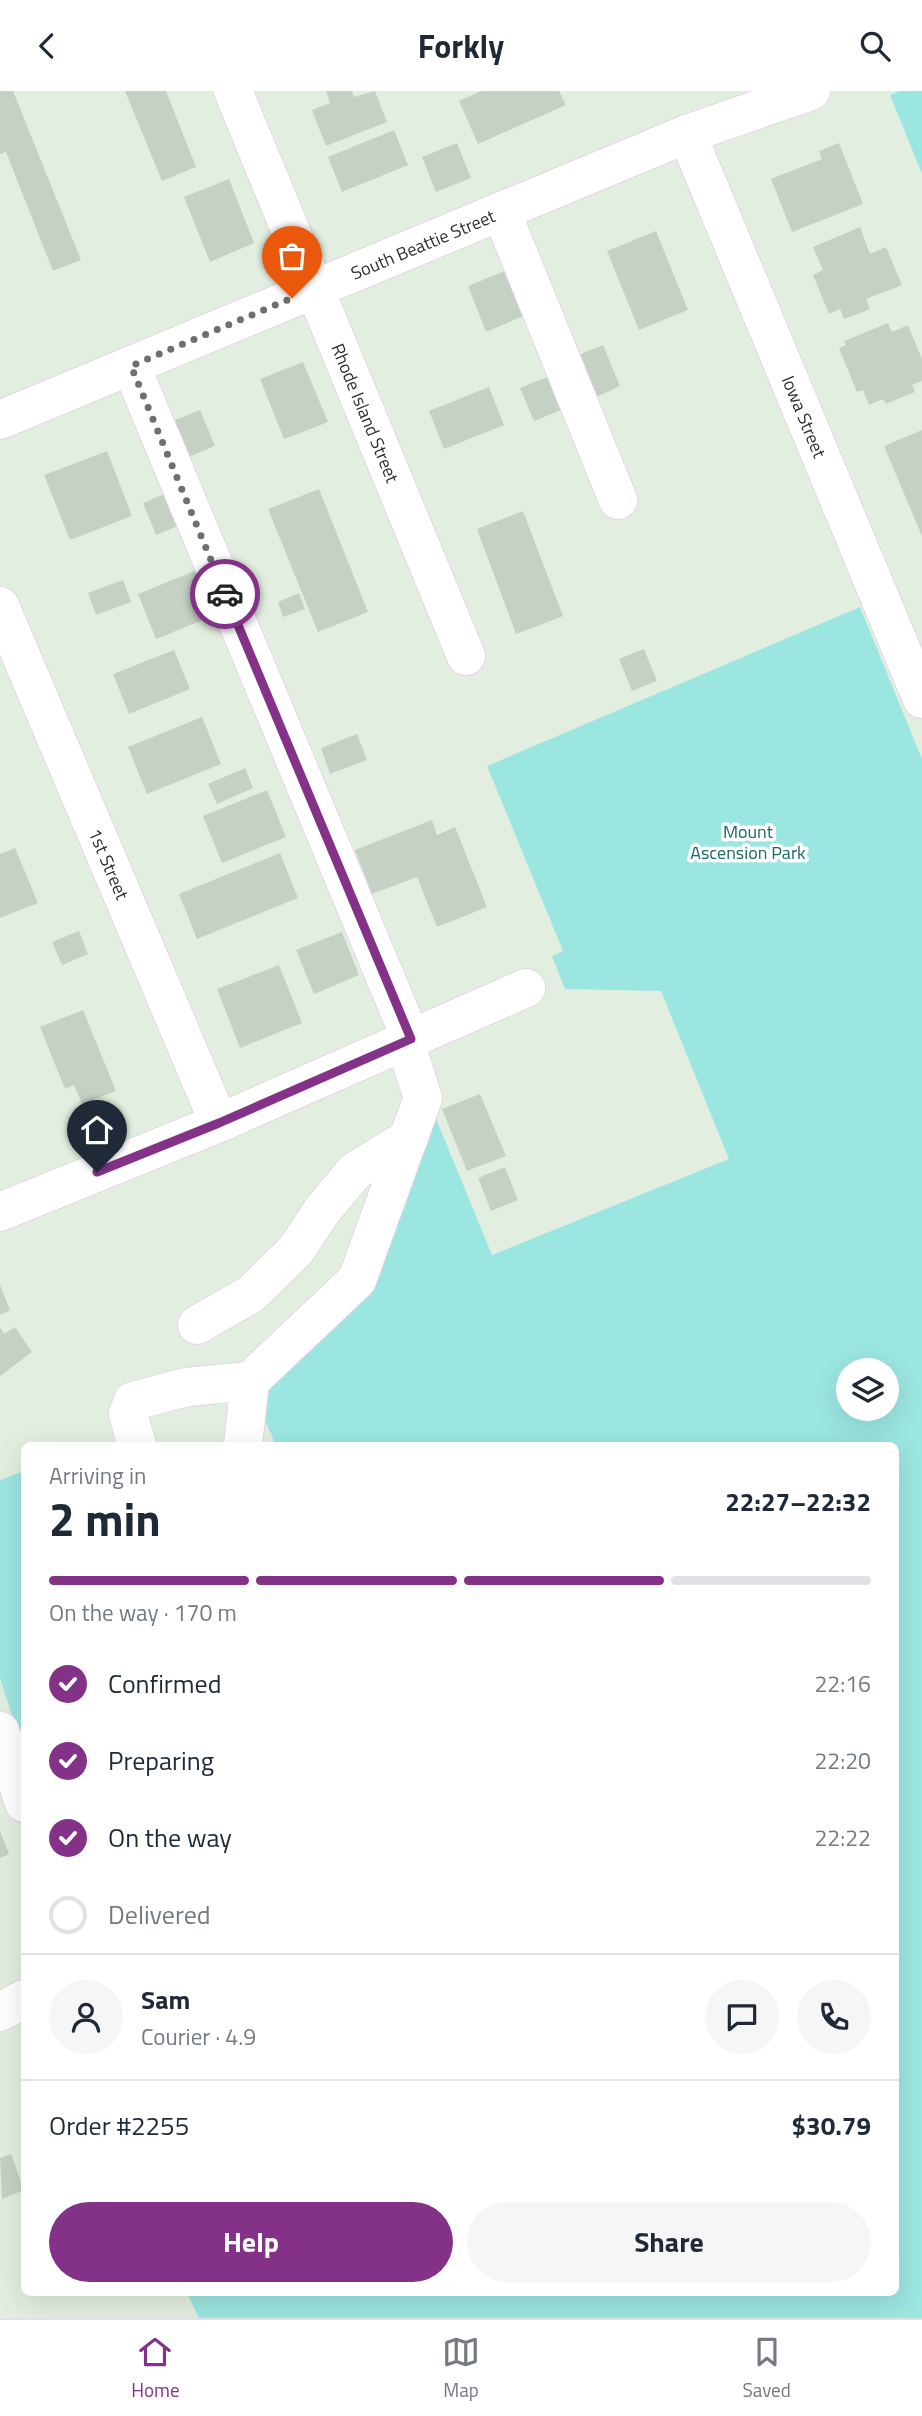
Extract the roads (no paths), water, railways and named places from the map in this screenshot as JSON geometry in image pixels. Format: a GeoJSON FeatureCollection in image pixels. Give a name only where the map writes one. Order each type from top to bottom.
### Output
{"type":"FeatureCollection","features":[{"type":"Feature","properties":{"kind":"street","name":"Rhode Island Street"},"geometry":{"type":"LineString","coordinates":[[233,91],[466,656]]}},
{"type":"Feature","properties":{"kind":"street","name":"South Beattie Street"},"geometry":{"type":"LineString","coordinates":[[0,420],[687,134],[811,91]]}},
{"type":"Feature","properties":{"kind":"street","name":"Iowa Street"},"geometry":{"type":"LineString","coordinates":[[687,134],[922,699]]}},
{"type":"Feature","properties":{"kind":"street"},"geometry":{"type":"LineString","coordinates":[[501,211],[618,501]]}},
{"type":"Feature","properties":{"kind":"street"},"geometry":{"type":"LineString","coordinates":[[131,366],[408,1040],[423,1098],[357,1280],[250,1381],[187,1387],[133,1401],[128,1414],[136,1442]]}},
{"type":"Feature","properties":{"kind":"street","name":"1st Street"},"geometry":{"type":"LineString","coordinates":[[0,606],[219,1123]]}},
{"type":"Feature","properties":{"kind":"street"},"geometry":{"type":"LineString","coordinates":[[0,1212],[219,1123],[526,988]]}},
{"type":"Feature","properties":{"kind":"street"},"geometry":{"type":"LineString","coordinates":[[197,1325],[251,1294],[296,1250],[321,1212],[355,1171],[409,1137]]}},
{"type":"Feature","properties":{"kind":"street"},"geometry":{"type":"LineString","coordinates":[[243,1442],[250,1381]]}},
{"type":"Feature","properties":{"kind":"street"},"geometry":{"type":"LineString","coordinates":[[0,1731],[21,1794]]}},
{"type":"Feature","properties":{"kind":"street"},"geometry":{"type":"LineString","coordinates":[[0,2012],[21,2001]]}},
{"type":"Feature","properties":{"kind":"park label","name":"Mount Ascension Park"},"geometry":{"type":"Point","coordinates":[748,842]}}]}
